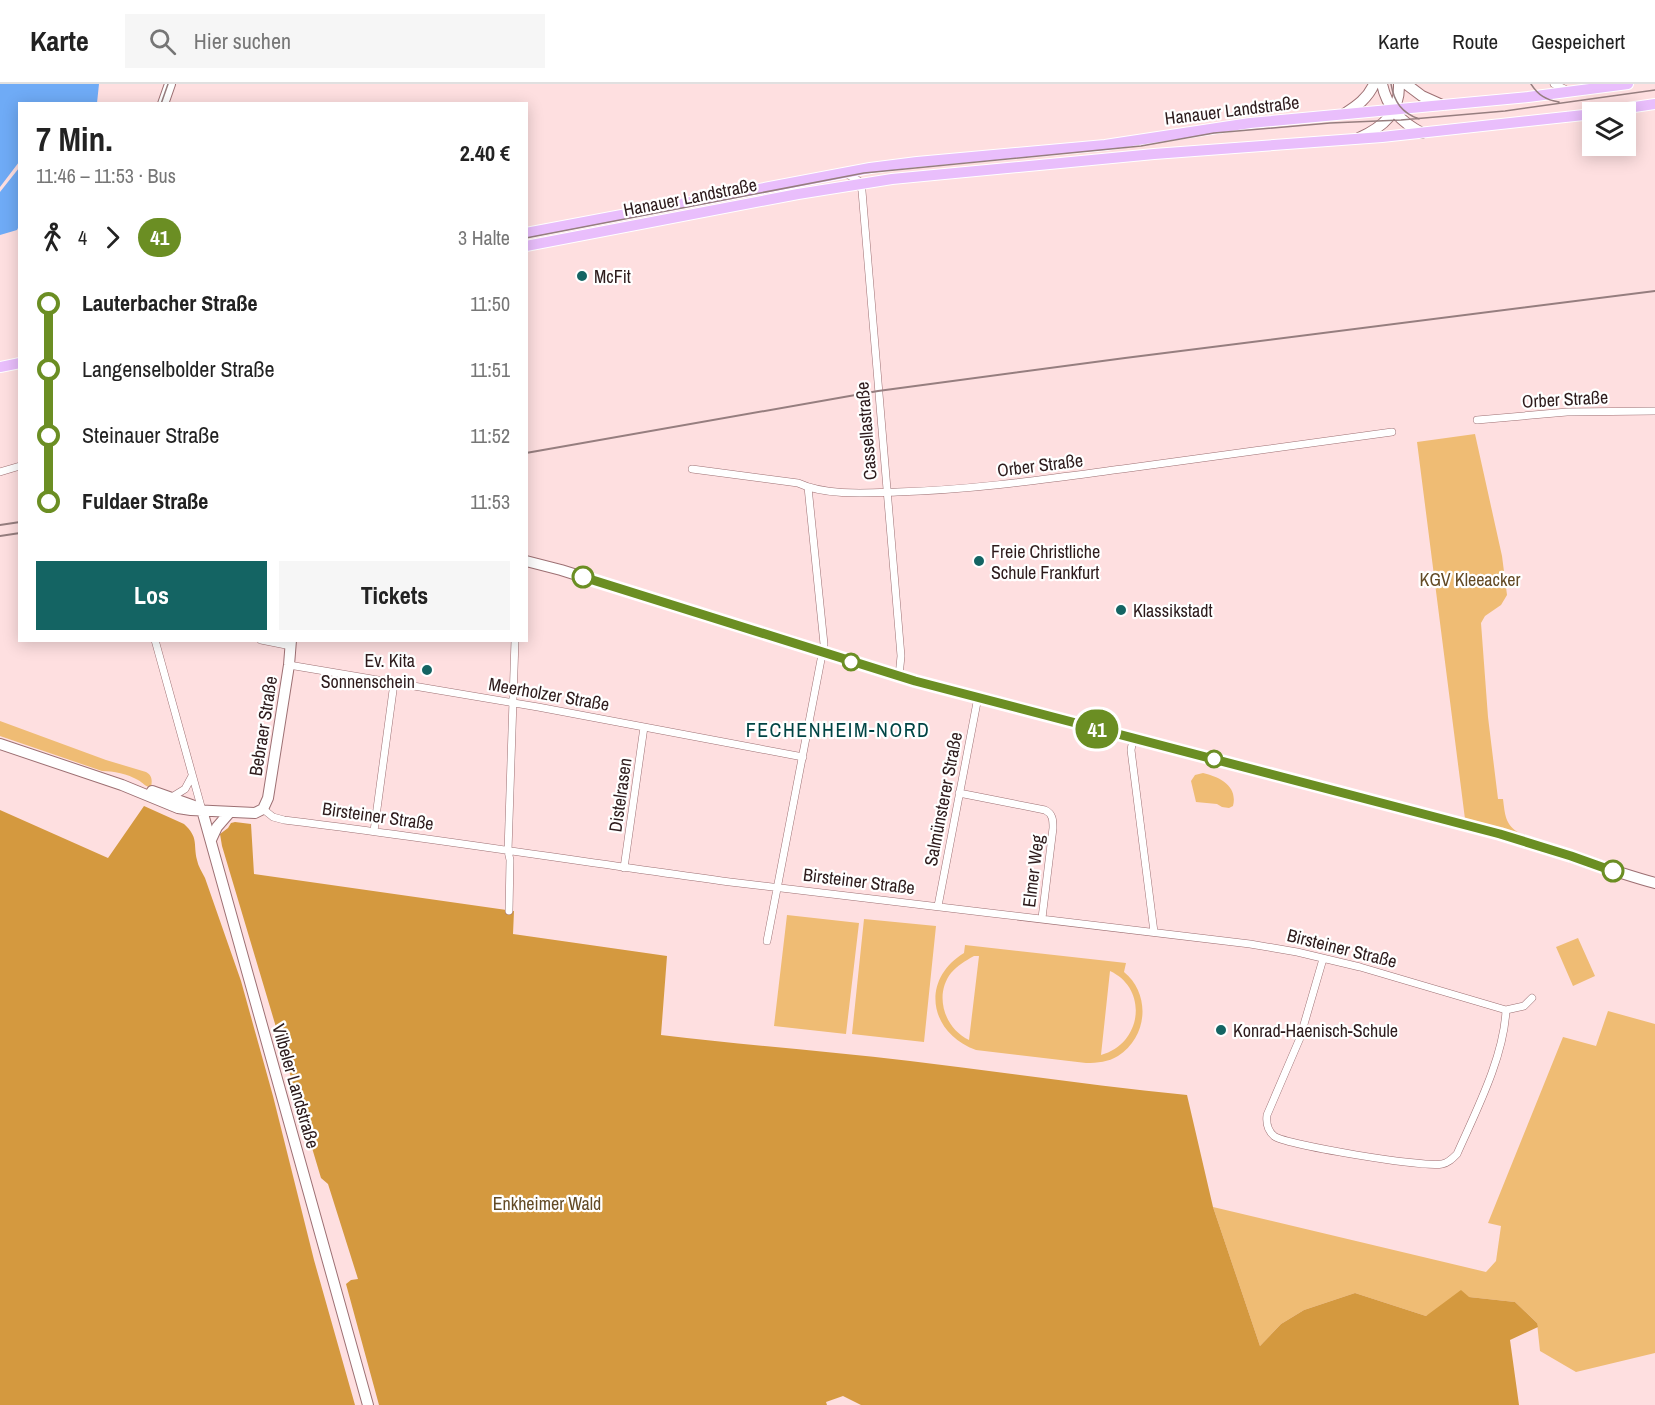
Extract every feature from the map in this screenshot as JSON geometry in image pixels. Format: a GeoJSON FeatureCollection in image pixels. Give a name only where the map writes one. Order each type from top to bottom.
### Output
{"type":"FeatureCollection","features":[{"type":"Feature","properties":{"kind":"main road","name":"Hanauer Landstraße"},"geometry":{"type":"LineString","coordinates":[[528,233],[841,173],[917,162],[1106,145],[1223,126],[1571,92],[1628,84]]}},
{"type":"Feature","properties":{"kind":"main road"},"geometry":{"type":"LineString","coordinates":[[1636,107],[1655,104]]}},
{"type":"Feature","properties":{"kind":"main road","name":"Hanauer Landstraße"},"geometry":{"type":"LineString","coordinates":[[528,246],[704,211],[892,178],[1037,164],[1356,140],[1582,115]]}},
{"type":"Feature","properties":{"kind":"main road"},"geometry":{"type":"LineString","coordinates":[[2,367],[18,359]]}},
{"type":"Feature","properties":{"kind":"main road"},"geometry":{"type":"LineString","coordinates":[[2,367],[18,363]]}},
{"type":"Feature","properties":{"kind":"street"},"geometry":{"type":"LineString","coordinates":[[164,102],[170,84]]}},
{"type":"Feature","properties":{"kind":"street"},"geometry":{"type":"LineString","coordinates":[[1344,114],[1362,102],[1374,84]]}},
{"type":"Feature","properties":{"kind":"street"},"geometry":{"type":"LineString","coordinates":[[1382,84],[1387,102],[1393,110],[1401,120],[1422,134]]}},
{"type":"Feature","properties":{"kind":"street"},"geometry":{"type":"LineString","coordinates":[[1356,140],[1383,125],[1393,110],[1398,97],[1399,84]]}},
{"type":"Feature","properties":{"kind":"street"},"geometry":{"type":"LineString","coordinates":[[1407,84],[1422,96],[1443,105]]}},
{"type":"Feature","properties":{"kind":"street"},"geometry":{"type":"LineString","coordinates":[[1554,84],[1571,92]]}},
{"type":"Feature","properties":{"kind":"street"},"geometry":{"type":"LineString","coordinates":[[841,173],[852,176],[861,184]]}},
{"type":"Feature","properties":{"kind":"street","name":"Cassellastraße"},"geometry":{"type":"LineString","coordinates":[[861,184],[901,656],[899,676]]}},
{"type":"Feature","properties":{"kind":"street","name":"Orber Straße"},"geometry":{"type":"LineString","coordinates":[[1477,420],[1567,412],[1655,411]]}},
{"type":"Feature","properties":{"kind":"street","name":"Orber Straße"},"geometry":{"type":"LineString","coordinates":[[692,469],[798,483],[808,488],[841,492],[931,491],[1008,484],[1392,432]]}},
{"type":"Feature","properties":{"kind":"street"},"geometry":{"type":"LineString","coordinates":[[0,472],[18,467]]}},
{"type":"Feature","properties":{"kind":"street"},"geometry":{"type":"LineString","coordinates":[[767,941],[824,644],[808,488]]}},
{"type":"Feature","properties":{"kind":"street"},"geometry":{"type":"LineString","coordinates":[[528,562],[899,676],[1500,834],[1655,883]]}},
{"type":"Feature","properties":{"kind":"street","name":"Vilbeler Landstraße"},"geometry":{"type":"LineString","coordinates":[[156,642],[368,1405]]}},
{"type":"Feature","properties":{"kind":"street"},"geometry":{"type":"LineString","coordinates":[[509,911],[510,860],[508,851],[515,642]]}},
{"type":"Feature","properties":{"kind":"street","name":"Bebraer Straße"},"geometry":{"type":"LineString","coordinates":[[262,809],[268,798],[291,643]]}},
{"type":"Feature","properties":{"kind":"street","name":"Meerholzer Straße"},"geometry":{"type":"LineString","coordinates":[[289,665],[538,707],[803,757]]}},
{"type":"Feature","properties":{"kind":"street"},"geometry":{"type":"LineString","coordinates":[[374,831],[394,683]]}},
{"type":"Feature","properties":{"kind":"street","name":"Salmünsterer Straße"},"geometry":{"type":"LineString","coordinates":[[938,906],[978,697]]}},
{"type":"Feature","properties":{"kind":"street","name":"Distelrasen"},"geometry":{"type":"LineString","coordinates":[[624,868],[645,727]]}},
{"type":"Feature","properties":{"kind":"street"},"geometry":{"type":"LineString","coordinates":[[1133,739],[1131,750],[1154,932]]}},
{"type":"Feature","properties":{"kind":"street"},"geometry":{"type":"LineString","coordinates":[[0,744],[122,785],[178,808],[196,820],[211,840],[217,827],[230,812]]}},
{"type":"Feature","properties":{"kind":"street"},"geometry":{"type":"LineString","coordinates":[[172,797],[185,789],[192,776]]}},
{"type":"Feature","properties":{"kind":"street"},"geometry":{"type":"LineString","coordinates":[[122,785],[172,797],[202,810]]}},
{"type":"Feature","properties":{"kind":"street","name":"Elmer Weg"},"geometry":{"type":"LineString","coordinates":[[959,793],[1045,810],[1051,814],[1053,828],[1042,918]]}},
{"type":"Feature","properties":{"kind":"street","name":"Birsteiner Straße"},"geometry":{"type":"LineString","coordinates":[[178,808],[255,813],[262,809],[278,819],[624,868],[1250,944],[1360,967],[1506,1010]]}},
{"type":"Feature","properties":{"kind":"street"},"geometry":{"type":"LineString","coordinates":[[1323,958],[1300,1038],[1267,1115],[1266,1123],[1272,1134],[1286,1141],[1359,1155],[1438,1165],[1450,1161],[1457,1154],[1488,1081],[1505,1028],[1506,1010],[1524,1006],[1532,998]]}},
{"type":"Feature","properties":{"kind":"green space","name":"KGV Kleeacker"},"geometry":{"type":"Polygon","coordinates":[[[1475,434],[1502,556],[1507,595],[1501,605],[1485,616],[1481,623],[1488,717],[1498,799],[1503,799],[1505,815],[1511,827],[1520,833],[1465,819],[1417,442],[1475,434]]]}},
{"type":"Feature","properties":{"kind":"green space"},"geometry":{"type":"Polygon","coordinates":[[[0,721],[106,760],[146,772],[151,777],[151,788],[130,776],[102,771],[0,736],[0,721]]]}},
{"type":"Feature","properties":{"kind":"green space"},"geometry":{"type":"Polygon","coordinates":[[[1203,773],[1216,777],[1230,788],[1234,799],[1233,806],[1229,808],[1196,802],[1191,781],[1195,775],[1203,773]]]}},
{"type":"Feature","properties":{"kind":"green space"},"geometry":{"type":"Polygon","coordinates":[[[144,806],[184,824],[194,837],[198,862],[241,981],[273,1096],[314,1260],[355,1405],[0,1405],[0,810],[108,858],[144,806]]]}},
{"type":"Feature","properties":{"kind":"green space","name":"Enkheimer Wald"},"geometry":{"type":"Polygon","coordinates":[[[235,822],[251,824],[254,874],[514,911],[513,934],[667,956],[661,1035],[879,1057],[1187,1095],[1213,1207],[1260,1346],[1281,1324],[1304,1310],[1355,1293],[1426,1316],[1461,1290],[1469,1297],[1515,1302],[1537,1323],[1538,1327],[1510,1340],[1519,1405],[861,1405],[843,1396],[826,1402],[827,1405],[379,1405],[346,1284],[358,1279],[328,1184],[321,1178],[222,846],[220,834],[235,822]]]}},
{"type":"Feature","properties":{"kind":"green space"},"geometry":{"type":"Polygon","coordinates":[[[787,915],[859,923],[846,1034],[774,1026],[787,915]]]}},
{"type":"Feature","properties":{"kind":"green space"},"geometry":{"type":"Polygon","coordinates":[[[864,919],[936,926],[924,1042],[852,1034],[864,919]]]}},
{"type":"Feature","properties":{"kind":"green space"},"geometry":{"type":"Polygon","coordinates":[[[1578,938],[1595,976],[1573,986],[1556,947],[1578,938]]]}},
{"type":"Feature","properties":{"kind":"green space"},"geometry":{"type":"Polygon","coordinates":[[[965,945],[1126,963],[1124,972],[1133,981],[1142,1003],[1140,1027],[1135,1038],[1118,1056],[1095,1063],[976,1050],[960,1042],[948,1031],[940,1019],[936,1005],[936,991],[941,977],[950,964],[964,953],[965,945]],[[974,956],[951,973],[943,991],[944,1010],[948,1019],[960,1035],[969,1040],[979,956],[974,956]],[[1110,971],[1101,1055],[1115,1049],[1125,1040],[1136,1016],[1131,990],[1122,979],[1110,971]]]}},
{"type":"Feature","properties":{"kind":"green space"},"geometry":{"type":"Polygon","coordinates":[[[1608,1011],[1655,1024],[1655,1353],[1576,1372],[1540,1351],[1537,1323],[1515,1302],[1469,1297],[1426,1316],[1355,1293],[1304,1310],[1281,1324],[1260,1346],[1213,1207],[1486,1272],[1496,1261],[1501,1226],[1488,1223],[1563,1037],[1596,1046],[1608,1011]]]}},
{"type":"Feature","properties":{"kind":"water"},"geometry":{"type":"Polygon","coordinates":[[[0,84],[99,84],[97,102],[18,102],[18,163],[0,187],[0,84]]]}},
{"type":"Feature","properties":{"kind":"water"},"geometry":{"type":"Polygon","coordinates":[[[18,169],[18,228],[0,235],[0,192],[18,169]]]}},
{"type":"Feature","properties":{"kind":"tram line"},"geometry":{"type":"LineString","coordinates":[[162,102],[168,84]]}},
{"type":"Feature","properties":{"kind":"tram line"},"geometry":{"type":"LineString","coordinates":[[1391,84],[1400,106],[1408,114],[1419,119]]}},
{"type":"Feature","properties":{"kind":"tram line"},"geometry":{"type":"LineString","coordinates":[[1531,84],[1543,96],[1559,102]]}},
{"type":"Feature","properties":{"kind":"tram line"},"geometry":{"type":"LineString","coordinates":[[528,238],[864,173],[1141,146],[1214,133],[1505,111],[1655,90]]}},
{"type":"Feature","properties":{"kind":"railway"},"geometry":{"type":"LineString","coordinates":[[528,453],[878,391],[1655,291]]}},
{"type":"Feature","properties":{"kind":"railway"},"geometry":{"type":"LineString","coordinates":[[0,525],[18,522]]}},
{"type":"Feature","properties":{"kind":"railway"},"geometry":{"type":"LineString","coordinates":[[0,536],[18,533]]}},
{"type":"Feature","properties":{"kind":"bus line","name":"41"},"geometry":{"type":"LineString","coordinates":[[583,577],[915,681],[1500,834],[1613,871]]}},
{"type":"Feature","properties":{"kind":"place","name":"McFit"},"geometry":{"type":"Point","coordinates":[582,276]}},
{"type":"Feature","properties":{"kind":"place","name":"Freie Christliche Schule Frankfurt"},"geometry":{"type":"Point","coordinates":[979,561]}},
{"type":"Feature","properties":{"kind":"place","name":"Klassikstadt"},"geometry":{"type":"Point","coordinates":[1121,610]}},
{"type":"Feature","properties":{"kind":"place","name":"Ev. Kita Sonnenschein"},"geometry":{"type":"Point","coordinates":[427,670]}},
{"type":"Feature","properties":{"kind":"place","name":"Konrad-Haenisch-Schule"},"geometry":{"type":"Point","coordinates":[1221,1030]}},
{"type":"Feature","properties":{"kind":"district","name":"FECHENHEIM-NORD"},"geometry":{"type":"Point","coordinates":[838,729]}}]}
